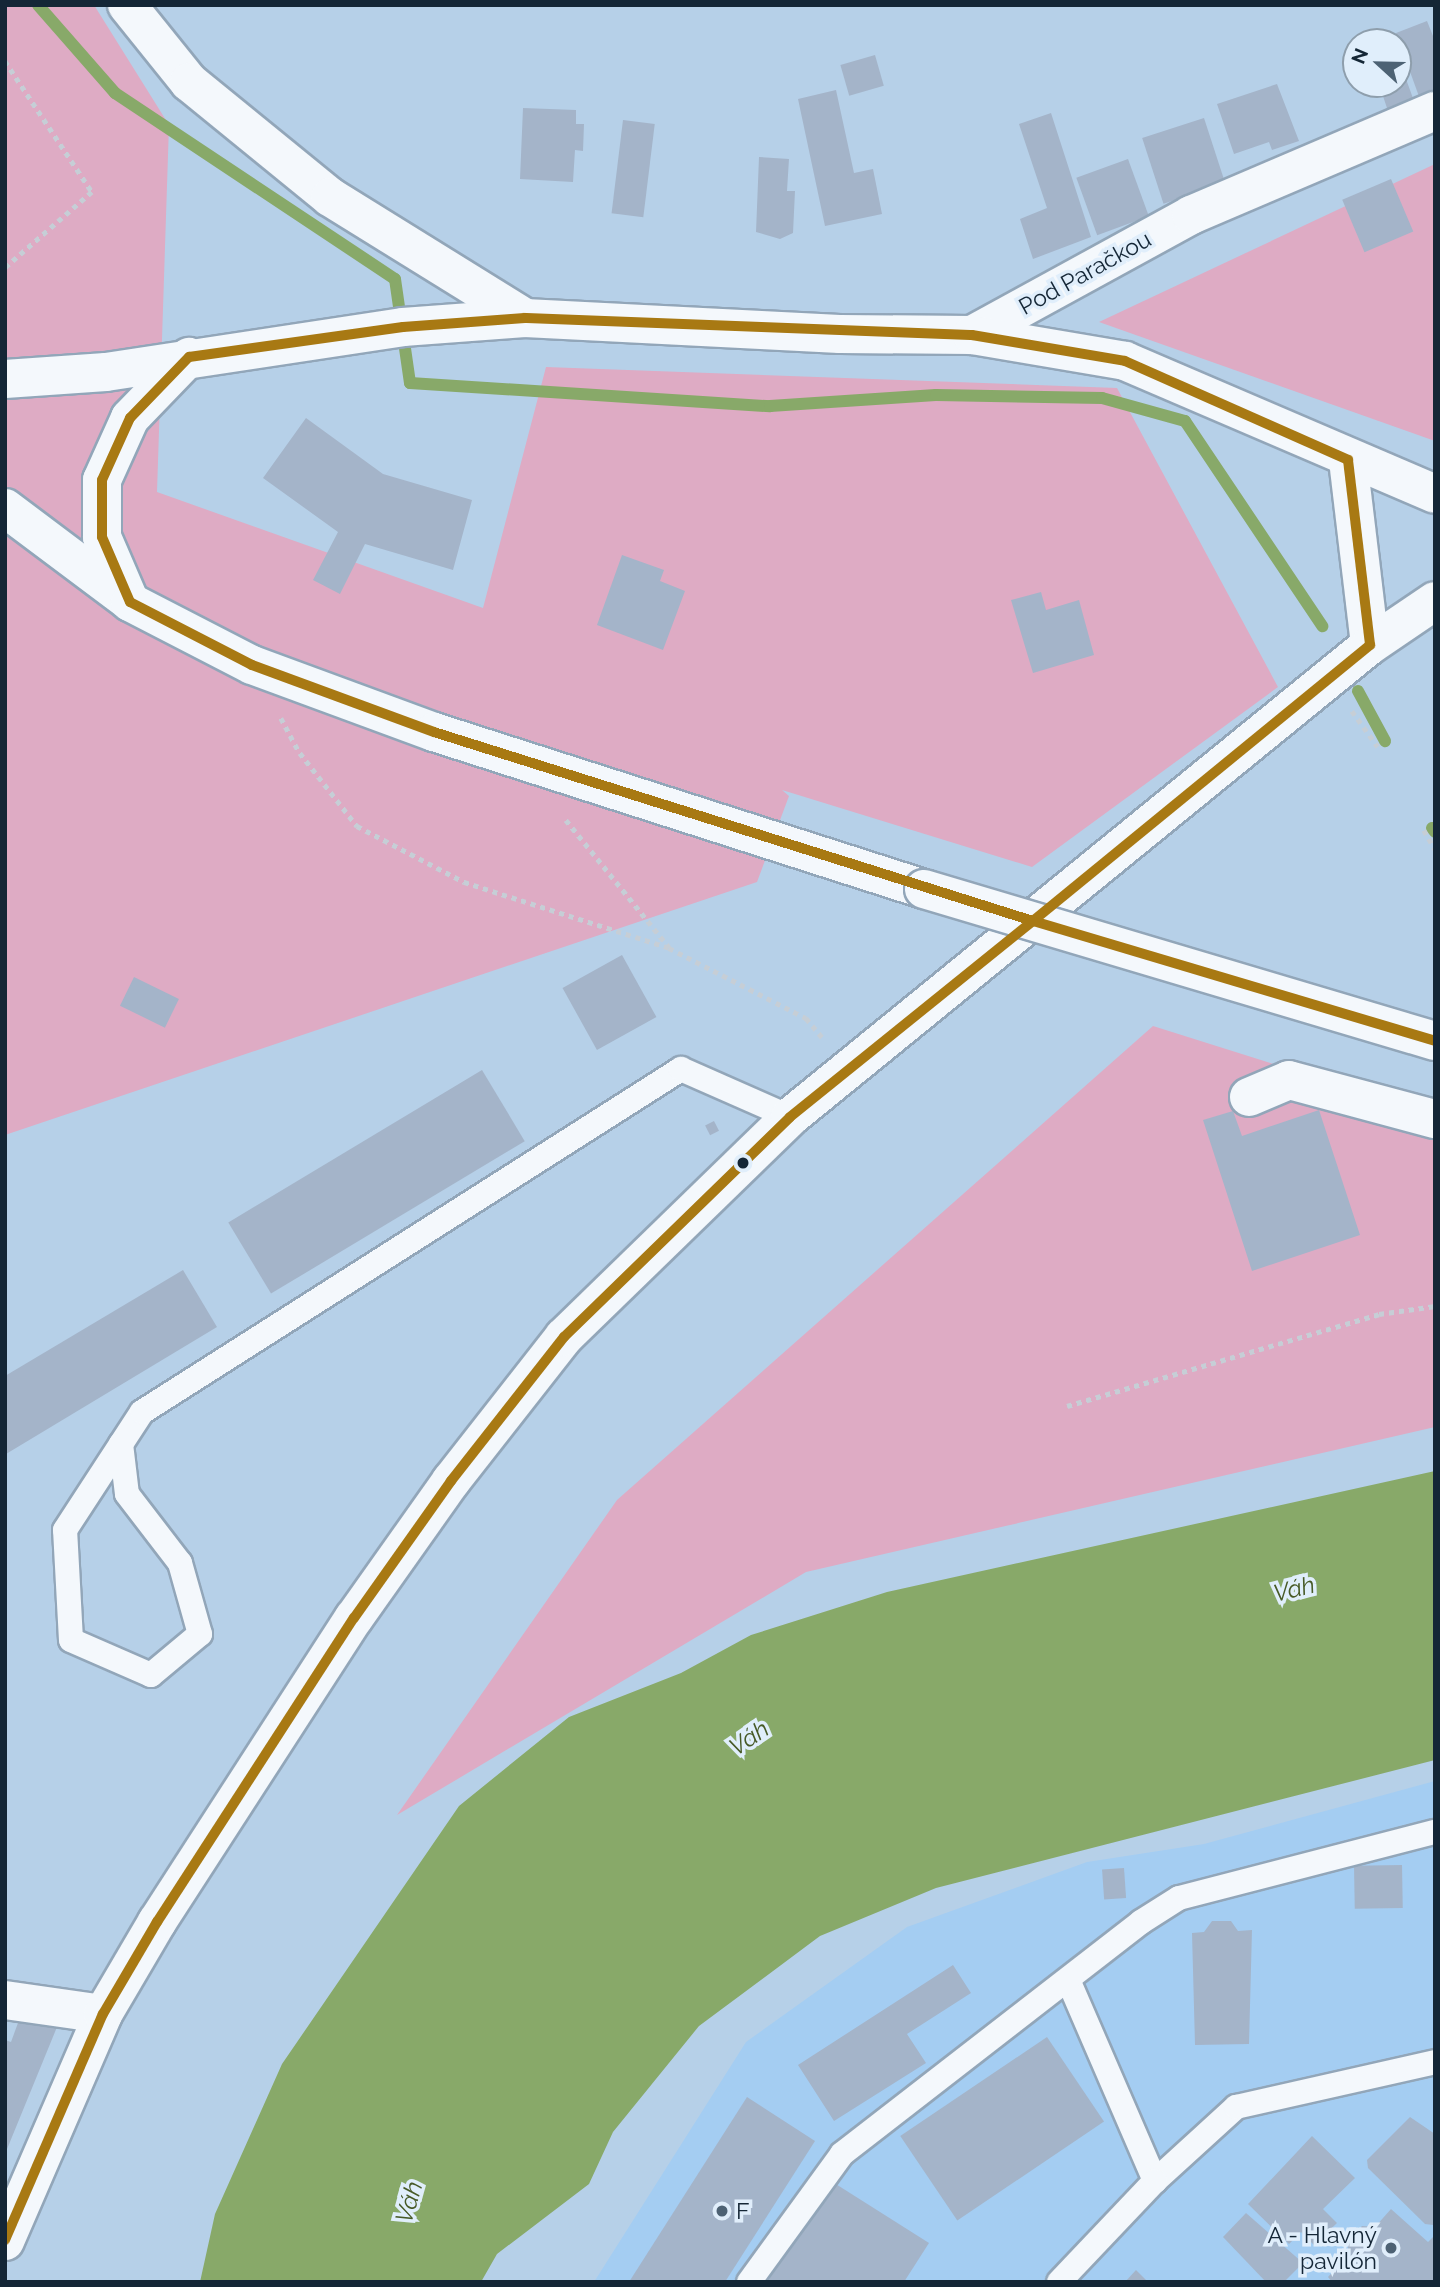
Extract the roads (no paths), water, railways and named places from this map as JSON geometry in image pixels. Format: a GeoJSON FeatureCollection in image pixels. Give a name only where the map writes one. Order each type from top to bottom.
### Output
{"type":"FeatureCollection","features":[{"type":"Feature","properties":{"kind":"street"},"geometry":{"type":"LineString","coordinates":[[127,5],[189,82],[330,197],[525,318]]}},
{"type":"Feature","properties":{"kind":"street","name":"Pod Paračkou"},"geometry":{"type":"LineString","coordinates":[[5,379],[106,372],[189,357],[403,327],[525,318],[840,334],[972,335],[1191,215],[1435,111]]}},
{"type":"Feature","properties":{"kind":"street"},"geometry":{"type":"LineString","coordinates":[[972,335],[1125,361],[1348,460],[1435,494]]}},
{"type":"Feature","properties":{"kind":"street"},"geometry":{"type":"LineString","coordinates":[[130,602],[102,537],[102,480],[130,418],[189,357]]}},
{"type":"Feature","properties":{"kind":"street"},"geometry":{"type":"LineString","coordinates":[[1348,460],[1370,645]]}},
{"type":"Feature","properties":{"kind":"street"},"geometry":{"type":"LineString","coordinates":[[5,508],[130,602],[253,665],[434,732],[924,889],[1435,1041]]}},
{"type":"Feature","properties":{"kind":"street"},"geometry":{"type":"LineString","coordinates":[[5,2241],[103,2014],[354,1618],[451,1481],[564,1337],[790,1117],[1370,645],[1435,601]]}},
{"type":"Feature","properties":{"kind":"street"},"geometry":{"type":"LineString","coordinates":[[1249,1097],[1289,1080],[1435,1119]]}},
{"type":"Feature","properties":{"kind":"street"},"geometry":{"type":"LineString","coordinates":[[5,2000],[103,2014]]}},
{"type":"Feature","properties":{"kind":"lane"},"geometry":{"type":"LineString","coordinates":[[121,1444],[127,1494],[180,1563],[200,1634],[151,1675],[71,1640],[65,1530],[121,1444],[142,1412],[681,1069],[790,1117]]}},
{"type":"Feature","properties":{"kind":"lane"},"geometry":{"type":"LineString","coordinates":[[749,2282],[842,2154],[1179,1898],[1435,1832]]}},
{"type":"Feature","properties":{"kind":"lane"},"geometry":{"type":"LineString","coordinates":[[1069,1982],[1155,2181]]}},
{"type":"Feature","properties":{"kind":"lane"},"geometry":{"type":"LineString","coordinates":[[1059,2282],[1155,2181],[1236,2107],[1435,2062]]}},
{"type":"Feature","properties":{"kind":"water","name":"Váh"},"geometry":{"type":"Polygon","coordinates":[[[1435,1471],[1435,1760],[936,1888],[820,1936],[699,2026],[613,2132],[589,2184],[497,2254],[481,2282],[200,2282],[215,2214],[282,2064],[459,1806],[569,1717],[681,1673],[751,1635],[887,1592],[1435,1471]]]}},
{"type":"Feature","properties":{"kind":"waterway"},"geometry":{"type":"LineString","coordinates":[[38,5],[115,93],[395,279],[410,383],[770,406],[936,395],[1102,398],[1185,421],[1322,626]]}},
{"type":"Feature","properties":{"kind":"waterway"},"geometry":{"type":"LineString","coordinates":[[1358,691],[1385,741]]}},
{"type":"Feature","properties":{"kind":"waterway"},"geometry":{"type":"LineString","coordinates":[[1432,828],[1435,832]]}},
{"type":"Feature","properties":{"kind":"place","name":"F"},"geometry":{"type":"Point","coordinates":[722,2211]}},
{"type":"Feature","properties":{"kind":"place","name":"A - Hlavný pavilón"},"geometry":{"type":"Point","coordinates":[1391,2248]}}]}
